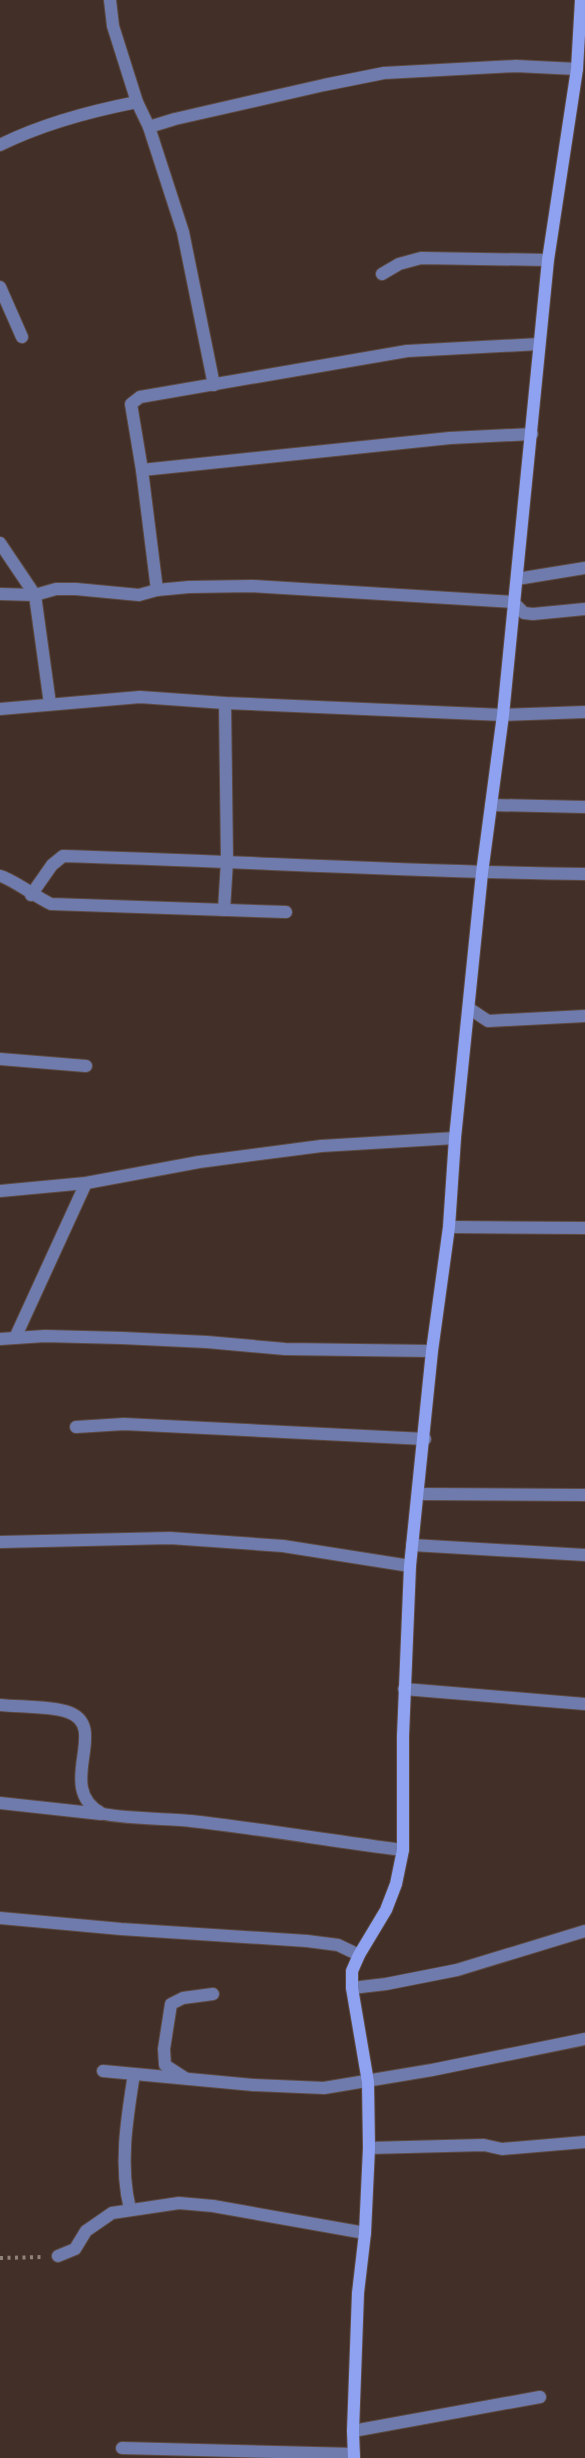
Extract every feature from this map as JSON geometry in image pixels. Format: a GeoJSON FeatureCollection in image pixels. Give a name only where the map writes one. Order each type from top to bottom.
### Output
{"type":"FeatureCollection","features":[{"type":"Feature","properties":{"kind":"street"},"geometry":{"type":"LineString","coordinates":[[110,0],[113,26],[183,232],[214,385]]}},
{"type":"Feature","properties":{"kind":"street"},"geometry":{"type":"LineString","coordinates":[[122,2448],[354,2456],[358,2293],[365,2233],[369,2148],[368,2082],[352,1988],[352,1971],[358,1955],[386,1910],[396,1884],[403,1850],[404,1689],[412,1545],[425,1439],[432,1351],[449,1227],[455,1138],[517,579],[548,260],[577,69],[582,5]]}},
{"type":"Feature","properties":{"kind":"street"},"geometry":{"type":"LineString","coordinates":[[149,127],[175,119],[384,73],[516,66],[577,69]]}},
{"type":"Feature","properties":{"kind":"street"},"geometry":{"type":"LineString","coordinates":[[0,145],[16,137],[104,108],[137,102]]}},
{"type":"Feature","properties":{"kind":"street"},"geometry":{"type":"LineString","coordinates":[[382,274],[399,264],[421,258],[548,260]]}},
{"type":"Feature","properties":{"kind":"street"},"geometry":{"type":"LineString","coordinates":[[0,287],[22,338]]}},
{"type":"Feature","properties":{"kind":"street"},"geometry":{"type":"LineString","coordinates":[[157,590],[142,470],[131,405],[140,397],[407,351],[539,344]]}},
{"type":"Feature","properties":{"kind":"street"},"geometry":{"type":"LineString","coordinates":[[142,470],[450,438],[532,434]]}},
{"type":"Feature","properties":{"kind":"street"},"geometry":{"type":"LineString","coordinates":[[0,543],[35,595],[50,704]]}},
{"type":"Feature","properties":{"kind":"street"},"geometry":{"type":"LineString","coordinates":[[517,579],[585,568]]}},
{"type":"Feature","properties":{"kind":"street"},"geometry":{"type":"LineString","coordinates":[[0,594],[35,595],[56,590],[139,595],[157,590],[252,586],[513,602],[524,613],[533,614],[585,609]]}},
{"type":"Feature","properties":{"kind":"street"},"geometry":{"type":"LineString","coordinates":[[0,709],[140,697],[502,715],[585,712]]}},
{"type":"Feature","properties":{"kind":"street"},"geometry":{"type":"LineString","coordinates":[[224,910],[227,861],[225,703]]}},
{"type":"Feature","properties":{"kind":"street"},"geometry":{"type":"LineString","coordinates":[[491,806],[585,807]]}},
{"type":"Feature","properties":{"kind":"street"},"geometry":{"type":"LineString","coordinates":[[31,895],[52,865],[63,856],[483,873],[585,874]]}},
{"type":"Feature","properties":{"kind":"street"},"geometry":{"type":"LineString","coordinates":[[0,876],[6,877],[31,895],[51,904],[286,912]]}},
{"type":"Feature","properties":{"kind":"street"},"geometry":{"type":"LineString","coordinates":[[470,1009],[488,1021],[585,1016]]}},
{"type":"Feature","properties":{"kind":"street"},"geometry":{"type":"LineString","coordinates":[[0,1059],[86,1066]]}},
{"type":"Feature","properties":{"kind":"street"},"geometry":{"type":"LineString","coordinates":[[0,1191],[86,1183],[199,1162],[321,1146],[455,1138]]}},
{"type":"Feature","properties":{"kind":"street"},"geometry":{"type":"LineString","coordinates":[[15,1338],[86,1183]]}},
{"type":"Feature","properties":{"kind":"street"},"geometry":{"type":"LineString","coordinates":[[449,1227],[585,1228]]}},
{"type":"Feature","properties":{"kind":"street"},"geometry":{"type":"LineString","coordinates":[[0,1339],[45,1336],[122,1338],[285,1349],[432,1351]]}},
{"type":"Feature","properties":{"kind":"street"},"geometry":{"type":"LineString","coordinates":[[76,1427],[124,1424],[425,1439]]}},
{"type":"Feature","properties":{"kind":"street"},"geometry":{"type":"LineString","coordinates":[[418,1494],[585,1495]]}},
{"type":"Feature","properties":{"kind":"street"},"geometry":{"type":"LineString","coordinates":[[0,1542],[170,1538],[283,1546],[410,1566]]}},
{"type":"Feature","properties":{"kind":"street"},"geometry":{"type":"LineString","coordinates":[[412,1545],[585,1555]]}},
{"type":"Feature","properties":{"kind":"street"},"geometry":{"type":"LineString","coordinates":[[404,1689],[585,1704]]}},
{"type":"Feature","properties":{"kind":"street"},"geometry":{"type":"LineString","coordinates":[[0,1705],[67,1711],[80,1718],[86,1728],[80,1786],[86,1801],[103,1814]]}},
{"type":"Feature","properties":{"kind":"street"},"geometry":{"type":"LineString","coordinates":[[0,1803],[190,1821],[403,1850]]}},
{"type":"Feature","properties":{"kind":"street"},"geometry":{"type":"LineString","coordinates":[[0,1918],[121,1929],[307,1941],[338,1945],[358,1955]]}},
{"type":"Feature","properties":{"kind":"street"},"geometry":{"type":"LineString","coordinates":[[352,1988],[386,1984],[457,1970],[585,1931]]}},
{"type":"Feature","properties":{"kind":"street"},"geometry":{"type":"LineString","coordinates":[[186,2079],[165,2065],[164,2049],[171,2004],[183,1998],[213,1994]]}},
{"type":"Feature","properties":{"kind":"street"},"geometry":{"type":"LineString","coordinates":[[103,2071],[254,2085],[324,2088],[368,2082],[585,2039]]}},
{"type":"Feature","properties":{"kind":"street"},"geometry":{"type":"LineString","coordinates":[[130,2209],[124,2186],[126,2123],[134,2074]]}},
{"type":"Feature","properties":{"kind":"street"},"geometry":{"type":"LineString","coordinates":[[369,2148],[484,2145],[502,2149],[585,2142]]}},
{"type":"Feature","properties":{"kind":"street"},"geometry":{"type":"LineString","coordinates":[[58,2256],[75,2249],[86,2231],[112,2213],[179,2203],[213,2206],[365,2233]]}},
{"type":"Feature","properties":{"kind":"street"},"geometry":{"type":"LineString","coordinates":[[353,2431],[540,2397]]}},
{"type":"Feature","properties":{"kind":"path"},"geometry":{"type":"LineString","coordinates":[[0,2258],[58,2256]]}}]}
